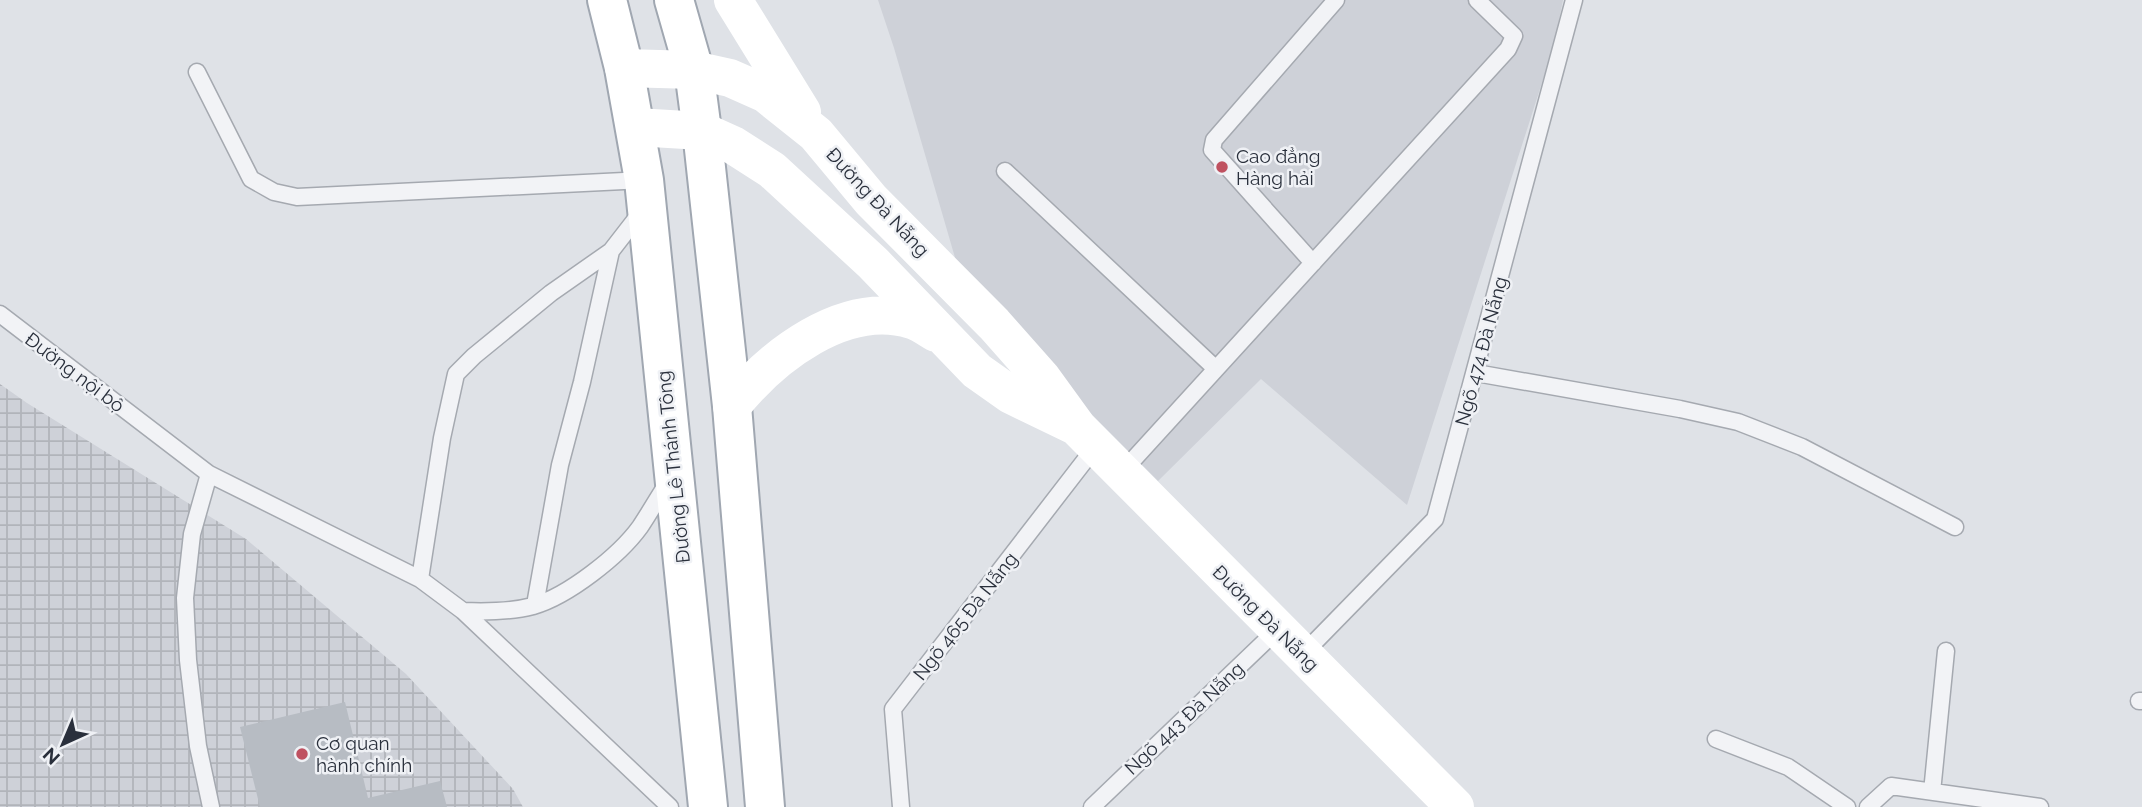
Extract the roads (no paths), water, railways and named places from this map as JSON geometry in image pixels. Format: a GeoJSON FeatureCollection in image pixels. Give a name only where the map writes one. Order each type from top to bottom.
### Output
{"type":"FeatureCollection","features":[{"type":"Feature","properties":{"kind":"main road","name":"Đường Lê Thánh Tông"},"geometry":{"type":"LineString","coordinates":[[607,0],[636,127],[645,193],[708,807]]}},
{"type":"Feature","properties":{"kind":"main road"},"geometry":{"type":"LineString","coordinates":[[674,0],[694,70],[702,131],[732,406],[765,807]]}},
{"type":"Feature","properties":{"kind":"main road"},"geometry":{"type":"LineString","coordinates":[[733,0],[816,134]]}},
{"type":"Feature","properties":{"kind":"main road","name":"Đường Đà Nẵng"},"geometry":{"type":"LineString","coordinates":[[624,68],[694,70],[730,78],[766,94],[816,134],[872,200],[1010,342],[1099,449],[1455,807]]}},
{"type":"Feature","properties":{"kind":"main road","name":"Đường Đà Nẵng"},"geometry":{"type":"LineString","coordinates":[[636,127],[702,131],[733,145],[772,170],[873,263],[977,371],[1010,395],[1099,449]]}},
{"type":"Feature","properties":{"kind":"main road"},"geometry":{"type":"LineString","coordinates":[[732,406],[751,382],[778,357],[816,333],[850,321],[884,315],[914,320],[947,340]]}},
{"type":"Feature","properties":{"kind":"lane"},"geometry":{"type":"LineString","coordinates":[[1313,263],[1212,150],[1214,140],[1336,0]]}},
{"type":"Feature","properties":{"kind":"lane","name":"Ngõ 465 Đà Nẵng"},"geometry":{"type":"LineString","coordinates":[[901,807],[893,709],[1099,449],[1216,369],[1508,50],[1514,36],[1477,0]]}},
{"type":"Feature","properties":{"kind":"lane","name":"Ngõ 474 Đà Nẵng"},"geometry":{"type":"LineString","coordinates":[[1290,642],[1435,519],[1574,0]]}},
{"type":"Feature","properties":{"kind":"lane"},"geometry":{"type":"LineString","coordinates":[[197,72],[251,179],[274,192],[297,197],[645,193]]}},
{"type":"Feature","properties":{"kind":"lane"},"geometry":{"type":"LineString","coordinates":[[1005,171],[1216,369]]}},
{"type":"Feature","properties":{"kind":"lane"},"geometry":{"type":"LineString","coordinates":[[535,605],[560,465],[582,382],[611,251],[645,193]]}},
{"type":"Feature","properties":{"kind":"lane"},"geometry":{"type":"LineString","coordinates":[[420,579],[442,438],[456,374],[551,293],[611,251]]}},
{"type":"Feature","properties":{"kind":"lane","name":"Đường nội bộ"},"geometry":{"type":"LineString","coordinates":[[0,314],[209,474],[420,579],[463,611],[670,807]]}},
{"type":"Feature","properties":{"kind":"lane"},"geometry":{"type":"LineString","coordinates":[[1476,373],[1680,408],[1738,422],[1802,447],[1955,527]]}},
{"type":"Feature","properties":{"kind":"lane"},"geometry":{"type":"LineString","coordinates":[[463,611],[490,612],[535,605],[595,571],[638,529],[674,473]]}},
{"type":"Feature","properties":{"kind":"lane"},"geometry":{"type":"LineString","coordinates":[[209,474],[192,534],[185,598],[188,660],[198,746],[211,807]]}},
{"type":"Feature","properties":{"kind":"lane","name":"Ngõ 443 Đà Nẵng"},"geometry":{"type":"LineString","coordinates":[[1092,807],[1290,642]]}},
{"type":"Feature","properties":{"kind":"lane"},"geometry":{"type":"LineString","coordinates":[[1932,792],[1946,651]]}},
{"type":"Feature","properties":{"kind":"lane"},"geometry":{"type":"LineString","coordinates":[[1716,739],[1788,767],[1847,807]]}},
{"type":"Feature","properties":{"kind":"lane"},"geometry":{"type":"LineString","coordinates":[[1868,807],[1891,786],[2040,807]]}},
{"type":"Feature","properties":{"kind":"place","name":"Cao đẳng Hàng hải"},"geometry":{"type":"Point","coordinates":[1222,167]}},
{"type":"Feature","properties":{"kind":"place","name":"Cơ quan hành chính"},"geometry":{"type":"Point","coordinates":[302,754]}}]}
